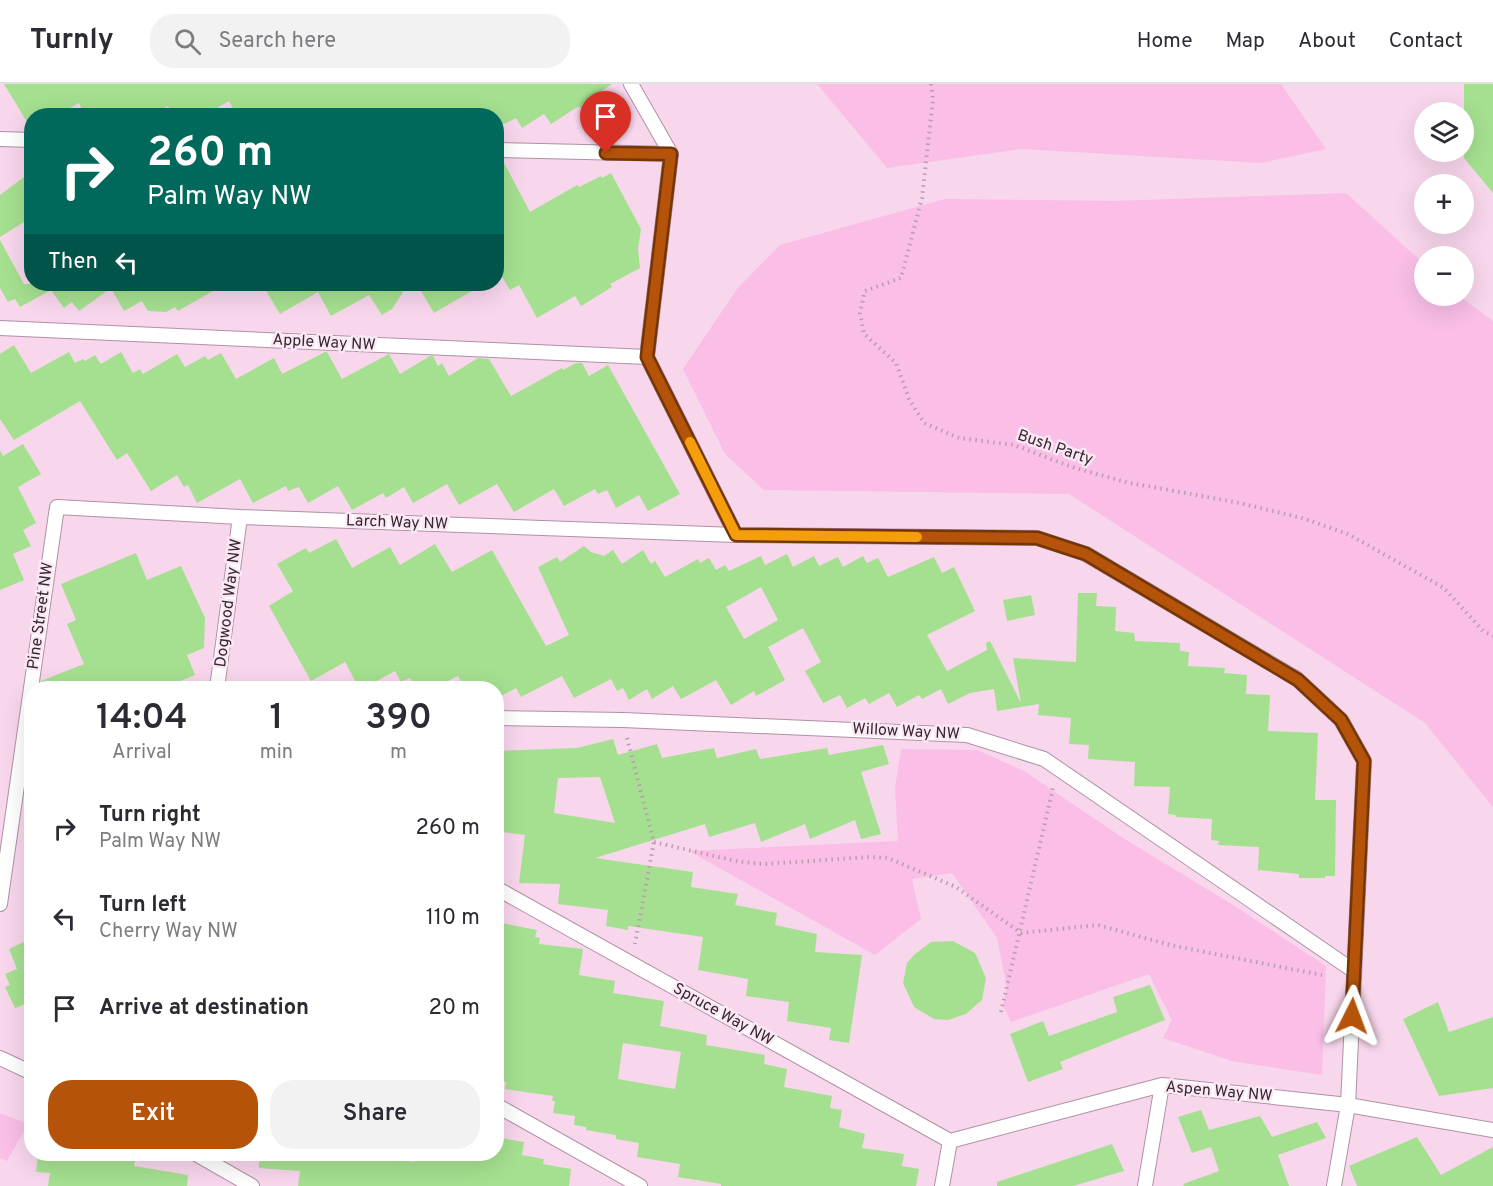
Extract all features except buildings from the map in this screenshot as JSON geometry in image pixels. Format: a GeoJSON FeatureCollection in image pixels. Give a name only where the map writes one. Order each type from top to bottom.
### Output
{"type":"FeatureCollection","features":[{"type":"Feature","properties":{"kind":"lane"},"geometry":{"type":"LineString","coordinates":[[631,84],[671,154],[647,357],[736,535]]}},
{"type":"Feature","properties":{"kind":"lane"},"geometry":{"type":"LineString","coordinates":[[0,139],[24,140]]}},
{"type":"Feature","properties":{"kind":"lane"},"geometry":{"type":"LineString","coordinates":[[504,150],[671,154]]}},
{"type":"Feature","properties":{"kind":"lane","name":"Apple Way NW"},"geometry":{"type":"LineString","coordinates":[[0,328],[647,357]]}},
{"type":"Feature","properties":{"kind":"lane","name":"Larch Way NW"},"geometry":{"type":"LineString","coordinates":[[57,507],[240,517],[736,535],[1037,538],[1086,554],[1298,680],[1341,720],[1364,761],[1348,1105],[1334,1186]]}},
{"type":"Feature","properties":{"kind":"lane","name":"Pine Street NW"},"geometry":{"type":"LineString","coordinates":[[32,681],[57,507]]}},
{"type":"Feature","properties":{"kind":"lane","name":"Dogwood Way NW"},"geometry":{"type":"LineString","coordinates":[[218,681],[240,517]]}},
{"type":"Feature","properties":{"kind":"lane","name":"Willow Way NW"},"geometry":{"type":"LineString","coordinates":[[504,718],[622,720],[967,735],[1044,759],[1354,971]]}},
{"type":"Feature","properties":{"kind":"lane","name":"Pine Street NW"},"geometry":{"type":"LineString","coordinates":[[0,904],[24,737]]}},
{"type":"Feature","properties":{"kind":"lane","name":"Spruce Way NW"},"geometry":{"type":"LineString","coordinates":[[504,892],[950,1141]]}},
{"type":"Feature","properties":{"kind":"lane"},"geometry":{"type":"LineString","coordinates":[[0,1058],[24,1069]]}},
{"type":"Feature","properties":{"kind":"lane"},"geometry":{"type":"LineString","coordinates":[[1145,1186],[1162,1085]]}},
{"type":"Feature","properties":{"kind":"lane","name":"Aspen Way NW"},"geometry":{"type":"LineString","coordinates":[[950,1141],[1162,1085],[1348,1105],[1493,1130]]}},
{"type":"Feature","properties":{"kind":"lane"},"geometry":{"type":"LineString","coordinates":[[504,1110],[640,1186]]}},
{"type":"Feature","properties":{"kind":"lane"},"geometry":{"type":"LineString","coordinates":[[942,1186],[950,1141]]}},
{"type":"Feature","properties":{"kind":"lane"},"geometry":{"type":"LineString","coordinates":[[208,1161],[252,1186]]}},
{"type":"Feature","properties":{"kind":"path","name":"Bush Party"},"geometry":{"type":"LineString","coordinates":[[931,84],[933,99],[922,198],[900,278],[866,291],[860,313],[864,334],[896,363],[909,399],[924,423],[958,438],[1014,445],[1075,468],[1130,483],[1240,503],[1302,518],[1348,534],[1444,588],[1483,631],[1493,636]]}},
{"type":"Feature","properties":{"kind":"path"},"geometry":{"type":"LineString","coordinates":[[622,720],[654,842],[631,963]]}},
{"type":"Feature","properties":{"kind":"path"},"geometry":{"type":"LineString","coordinates":[[1001,1012],[1021,933],[1048,806],[1059,770]]}},
{"type":"Feature","properties":{"kind":"path"},"geometry":{"type":"LineString","coordinates":[[654,842],[740,862],[765,864],[869,857],[888,858],[956,887],[1021,933],[1098,925],[1170,945],[1323,975]]}},
{"type":"Feature","properties":{"kind":"shaded area"},"geometry":{"type":"Polygon","coordinates":[[[817,84],[1281,84],[1326,149],[1261,163],[1022,149],[887,168],[817,84]]]}},
{"type":"Feature","properties":{"kind":"shaded area"},"geometry":{"type":"Polygon","coordinates":[[[1346,193],[1414,255],[1414,306],[1473,306],[1493,321],[1493,807],[1425,723],[1069,494],[764,490],[725,454],[683,369],[737,289],[780,245],[945,199],[1115,201],[1346,193]]]}},
{"type":"Feature","properties":{"kind":"shaded area"},"geometry":{"type":"Polygon","coordinates":[[[901,749],[977,750],[1024,771],[1123,838],[1233,905],[1326,966],[1322,1075],[1232,1061],[1163,1038],[1172,1020],[1149,974],[1011,1022],[1003,1005],[1007,987],[997,938],[952,873],[912,879],[921,919],[875,955],[689,851],[898,841],[895,788],[901,749]]]}},
{"type":"Feature","properties":{"kind":"shaded area"},"geometry":{"type":"Polygon","coordinates":[[[0,1113],[24,1122],[24,1131],[7,1161],[0,1158],[0,1113]]]}},
{"type":"Feature","properties":{"kind":"slow traffic"},"geometry":{"type":"LineString","coordinates":[[690,442],[736,535],[917,537]]}},
{"type":"Feature","properties":{"kind":"route"},"geometry":{"type":"LineString","coordinates":[[606,153],[671,154],[647,357],[736,535],[1037,538],[1086,554],[1298,680],[1341,720],[1364,761],[1352,1016]]}}]}
